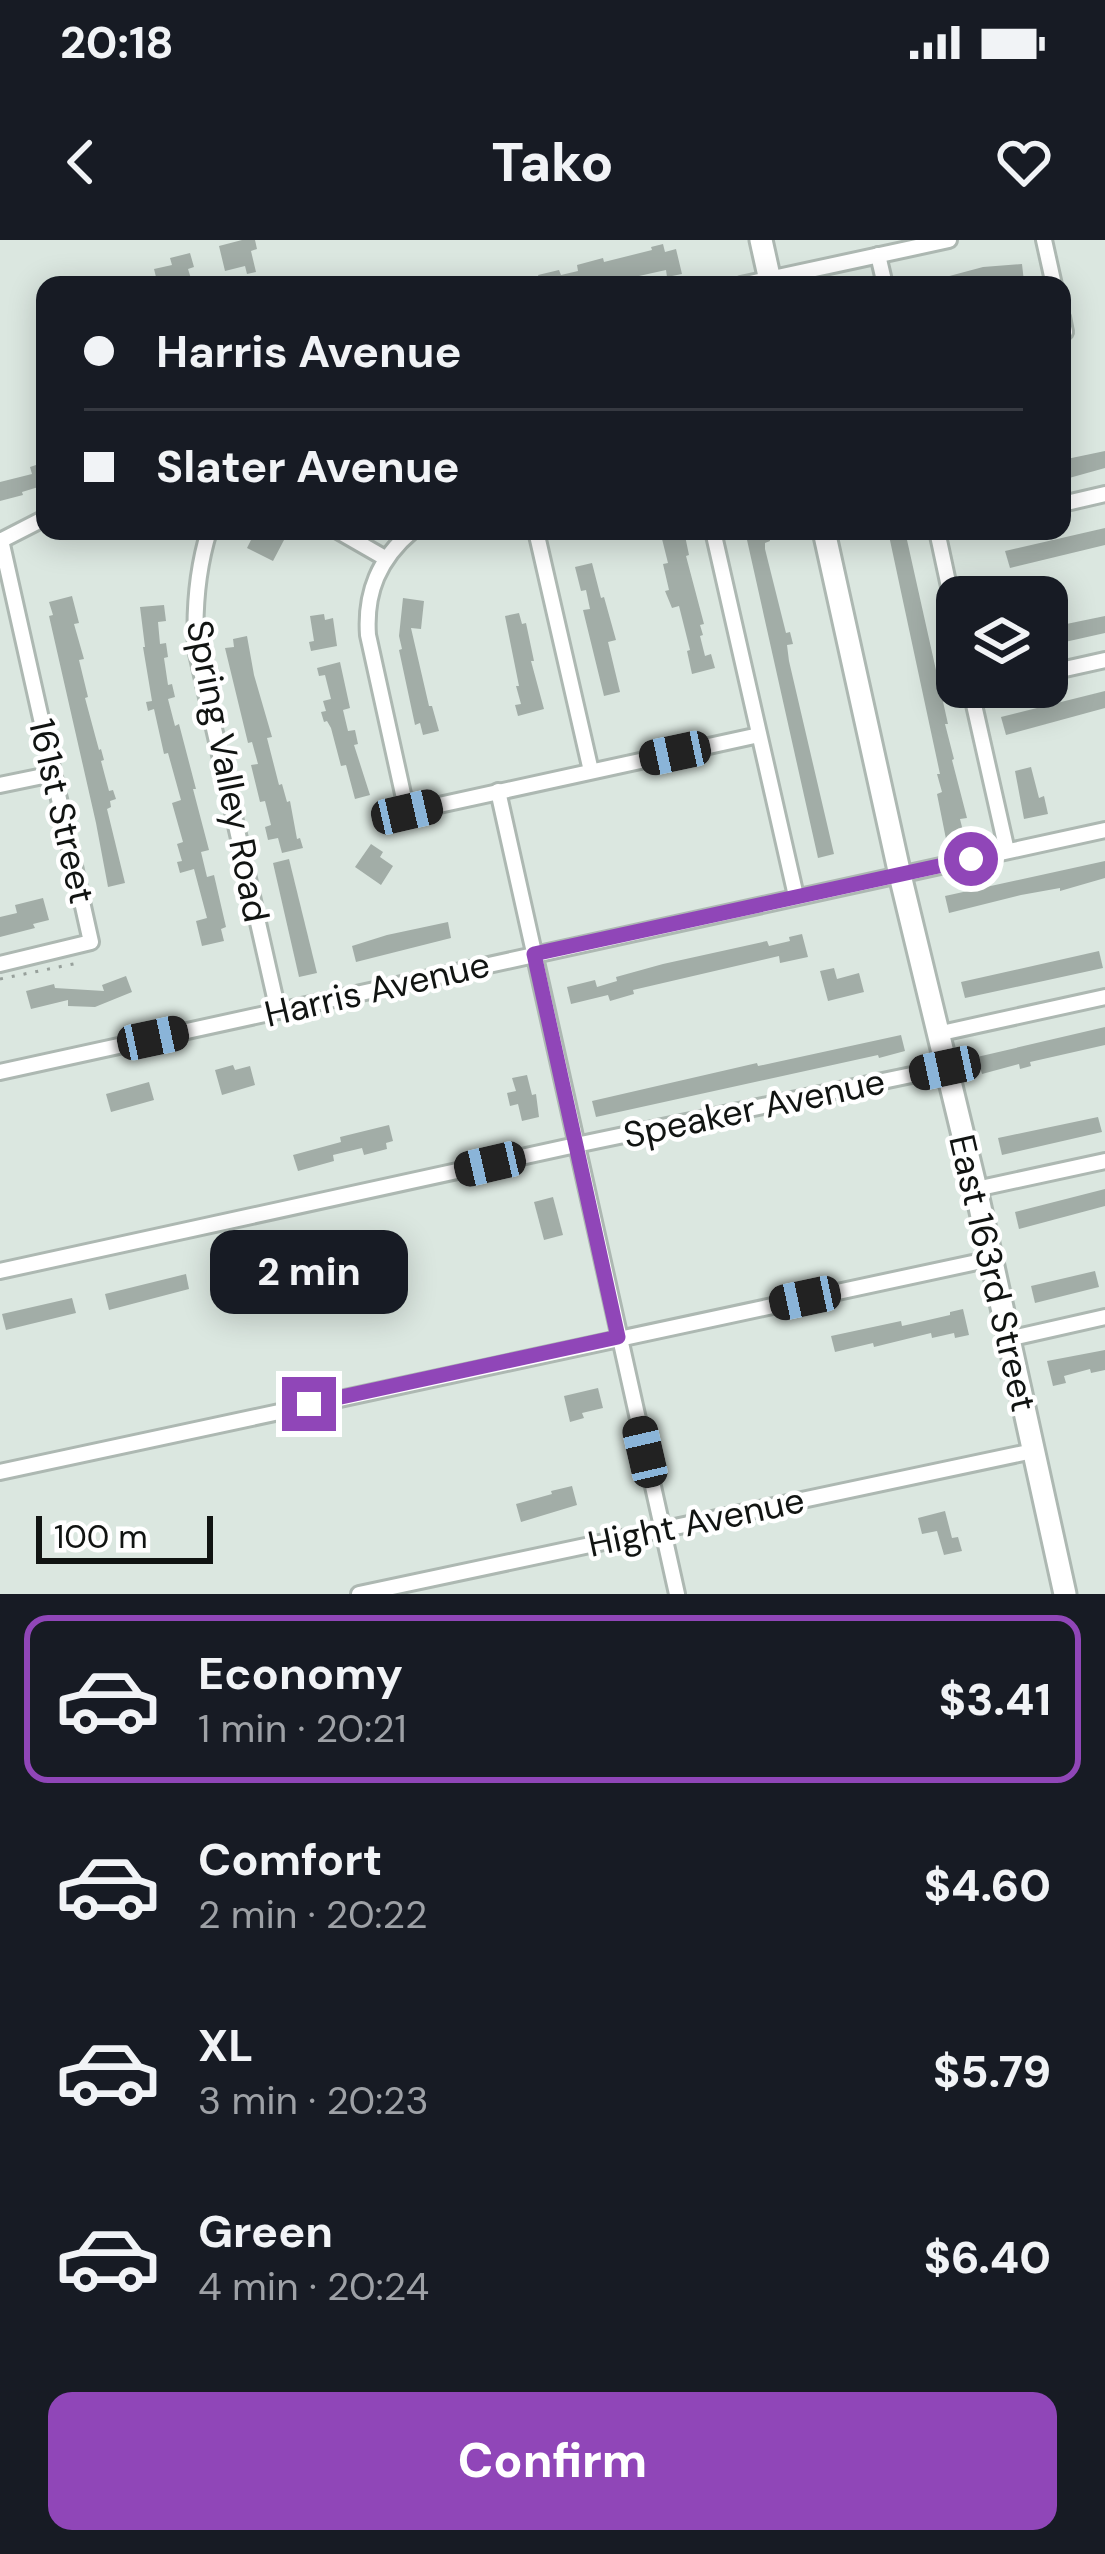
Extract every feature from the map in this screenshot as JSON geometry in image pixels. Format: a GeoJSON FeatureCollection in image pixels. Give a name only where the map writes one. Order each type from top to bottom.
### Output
{"type":"FeatureCollection","features":[{"type":"Feature","properties":{"kind":"street"},"geometry":{"type":"LineString","coordinates":[[761,240],[769,276]]}},
{"type":"Feature","properties":{"kind":"street"},"geometry":{"type":"LineString","coordinates":[[794,276],[949,240]]}},
{"type":"Feature","properties":{"kind":"street"},"geometry":{"type":"LineString","coordinates":[[1044,240],[1052,276]]}},
{"type":"Feature","properties":{"kind":"street"},"geometry":{"type":"LineString","coordinates":[[878,255],[883,276]]}},
{"type":"Feature","properties":{"kind":"street"},"geometry":{"type":"LineString","coordinates":[[1071,502],[1105,494]]}},
{"type":"Feature","properties":{"kind":"street"},"geometry":{"type":"LineString","coordinates":[[1,541],[36,523]]}},
{"type":"Feature","properties":{"kind":"street","name":"Spring Valley Road"},"geometry":{"type":"LineString","coordinates":[[206,540],[196,594],[196,649],[278,1011]]}},
{"type":"Feature","properties":{"kind":"street"},"geometry":{"type":"LineString","coordinates":[[354,540],[386,558]]}},
{"type":"Feature","properties":{"kind":"street"},"geometry":{"type":"LineString","coordinates":[[403,540],[373,581],[368,635],[407,812],[759,735]]}},
{"type":"Feature","properties":{"kind":"street"},"geometry":{"type":"LineString","coordinates":[[538,540],[591,770]]}},
{"type":"Feature","properties":{"kind":"street"},"geometry":{"type":"LineString","coordinates":[[715,540],[796,896]]}},
{"type":"Feature","properties":{"kind":"street","name":"East 163rd Street"},"geometry":{"type":"LineString","coordinates":[[826,540],[1065,1594]]}},
{"type":"Feature","properties":{"kind":"street"},"geometry":{"type":"LineString","coordinates":[[941,540],[948,576]]}},
{"type":"Feature","properties":{"kind":"street","name":"161st Street"},"geometry":{"type":"LineString","coordinates":[[0,964],[91,942],[1,541]]}},
{"type":"Feature","properties":{"kind":"street"},"geometry":{"type":"LineString","coordinates":[[1068,668],[1105,660]]}},
{"type":"Feature","properties":{"kind":"street"},"geometry":{"type":"LineString","coordinates":[[979,708],[1006,851]]}},
{"type":"Feature","properties":{"kind":"street"},"geometry":{"type":"LineString","coordinates":[[0,785],[53,773]]}},
{"type":"Feature","properties":{"kind":"street"},"geometry":{"type":"LineString","coordinates":[[498,790],[677,1594]]}},
{"type":"Feature","properties":{"kind":"street","name":"Harris Avenue"},"geometry":{"type":"LineString","coordinates":[[0,1072],[1105,830]]}},
{"type":"Feature","properties":{"kind":"street"},"geometry":{"type":"LineString","coordinates":[[937,1034],[1105,997]]}},
{"type":"Feature","properties":{"kind":"street","name":"Speaker Avenue"},"geometry":{"type":"LineString","coordinates":[[0,1271],[945,1068]]}},
{"type":"Feature","properties":{"kind":"street"},"geometry":{"type":"LineString","coordinates":[[976,1189],[1105,1161]]}},
{"type":"Feature","properties":{"kind":"street"},"geometry":{"type":"LineString","coordinates":[[0,1472],[991,1259]]}},
{"type":"Feature","properties":{"kind":"street"},"geometry":{"type":"LineString","coordinates":[[1007,1339],[1105,1317]]}},
{"type":"Feature","properties":{"kind":"street","name":"Hight Avenue"},"geometry":{"type":"LineString","coordinates":[[359,1594],[1033,1451]]}},
{"type":"Feature","properties":{"kind":"path"},"geometry":{"type":"LineString","coordinates":[[0,979],[78,962]]}},
{"type":"Feature","properties":{"kind":"building"},"geometry":{"type":"Polygon","coordinates":[[[255,240],[257,249],[251,251],[256,272],[247,274],[245,266],[225,271],[219,246],[255,240]]]}},
{"type":"Feature","properties":{"kind":"building"},"geometry":{"type":"Polygon","coordinates":[[[663,244],[665,252],[676,249],[682,274],[667,276],[666,270],[639,276],[538,275],[578,271],[577,265],[663,244]]]}},
{"type":"Feature","properties":{"kind":"building"},"geometry":{"type":"Polygon","coordinates":[[[190,253],[194,267],[188,269],[190,276],[156,276],[154,269],[172,265],[170,258],[190,253]]]}},
{"type":"Feature","properties":{"kind":"building"},"geometry":{"type":"Polygon","coordinates":[[[1022,264],[1023,276],[949,276],[1022,264]]]}},
{"type":"Feature","properties":{"kind":"building"},"geometry":{"type":"Polygon","coordinates":[[[1105,451],[1105,468],[1071,477],[1071,458],[1105,451]]]}},
{"type":"Feature","properties":{"kind":"building"},"geometry":{"type":"Polygon","coordinates":[[[36,465],[36,488],[0,501],[0,482],[32,474],[30,467],[36,465]]]}},
{"type":"Feature","properties":{"kind":"building"},"geometry":{"type":"Polygon","coordinates":[[[1105,528],[1105,545],[1010,568],[1005,551],[1071,540],[1071,536],[1105,528]]]}},
{"type":"Feature","properties":{"kind":"building"},"geometry":{"type":"Polygon","coordinates":[[[251,540],[284,540],[273,561],[247,548],[251,540]]]}},
{"type":"Feature","properties":{"kind":"building"},"geometry":{"type":"Polygon","coordinates":[[[662,540],[686,540],[704,624],[700,636],[705,656],[711,654],[715,668],[692,674],[679,606],[672,608],[665,591],[669,590],[663,564],[668,563],[662,540]]]}},
{"type":"Feature","properties":{"kind":"building"},"geometry":{"type":"Polygon","coordinates":[[[747,540],[770,540],[765,549],[786,633],[790,632],[793,644],[787,645],[789,661],[834,854],[818,858],[747,540]]]}},
{"type":"Feature","properties":{"kind":"building"},"geometry":{"type":"Polygon","coordinates":[[[890,540],[907,540],[936,670],[936,708],[944,708],[967,818],[960,819],[964,835],[946,839],[890,540]]]}},
{"type":"Feature","properties":{"kind":"building"},"geometry":{"type":"Polygon","coordinates":[[[592,563],[616,640],[608,642],[620,692],[604,696],[583,610],[590,609],[586,590],[581,591],[575,567],[592,563]]]}},
{"type":"Feature","properties":{"kind":"building"},"geometry":{"type":"Polygon","coordinates":[[[72,596],[84,659],[79,660],[85,698],[109,791],[113,790],[116,799],[107,809],[125,883],[108,887],[49,616],[53,615],[49,602],[72,596]]]}},
{"type":"Feature","properties":{"kind":"building"},"geometry":{"type":"Polygon","coordinates":[[[403,598],[424,601],[421,629],[411,628],[439,731],[423,735],[420,723],[415,725],[399,650],[403,598]]]}},
{"type":"Feature","properties":{"kind":"building"},"geometry":{"type":"Polygon","coordinates":[[[164,605],[166,621],[158,622],[160,644],[166,643],[168,685],[172,684],[175,697],[168,699],[196,789],[209,850],[201,852],[207,877],[214,875],[226,927],[221,929],[224,941],[202,946],[196,921],[207,918],[194,869],[180,873],[177,862],[182,861],[177,844],[183,842],[172,803],[181,800],[154,709],[148,711],[146,702],[152,701],[140,607],[164,605]]]}},
{"type":"Feature","properties":{"kind":"building"},"geometry":{"type":"Polygon","coordinates":[[[519,613],[522,624],[526,623],[544,709],[518,716],[519,686],[505,616],[519,613]]]}},
{"type":"Feature","properties":{"kind":"building"},"geometry":{"type":"Polygon","coordinates":[[[324,614],[325,620],[333,618],[337,646],[311,651],[310,616],[324,614]]]}},
{"type":"Feature","properties":{"kind":"building"},"geometry":{"type":"Polygon","coordinates":[[[1105,616],[1105,633],[1068,641],[1068,624],[1105,616]]]}},
{"type":"Feature","properties":{"kind":"building"},"geometry":{"type":"Polygon","coordinates":[[[247,636],[279,785],[290,801],[303,848],[282,853],[278,838],[268,840],[265,827],[271,825],[251,765],[258,764],[252,742],[248,743],[225,648],[234,647],[233,639],[247,636]]]}},
{"type":"Feature","properties":{"kind":"building"},"geometry":{"type":"Polygon","coordinates":[[[340,662],[350,708],[343,710],[348,731],[355,730],[358,744],[354,745],[370,795],[355,799],[346,765],[341,766],[331,728],[321,712],[326,711],[323,701],[331,699],[325,675],[319,676],[317,668],[340,662]]]}},
{"type":"Feature","properties":{"kind":"building"},"geometry":{"type":"Polygon","coordinates":[[[1105,691],[1105,708],[1006,735],[1001,717],[1037,708],[1068,708],[1068,700],[1105,691]]]}},
{"type":"Feature","properties":{"kind":"building"},"geometry":{"type":"Polygon","coordinates":[[[1031,767],[1048,814],[1024,819],[1015,771],[1031,767]]]}},
{"type":"Feature","properties":{"kind":"building"},"geometry":{"type":"Polygon","coordinates":[[[371,844],[393,866],[381,885],[355,867],[371,844]]]}},
{"type":"Feature","properties":{"kind":"building"},"geometry":{"type":"Polygon","coordinates":[[[289,859],[317,973],[299,977],[273,863],[289,859]]]}},
{"type":"Feature","properties":{"kind":"building"},"geometry":{"type":"Polygon","coordinates":[[[1105,861],[1105,878],[949,913],[945,896],[1105,861]]]}},
{"type":"Feature","properties":{"kind":"building"},"geometry":{"type":"Polygon","coordinates":[[[43,898],[49,920],[0,937],[0,917],[17,913],[15,905],[43,898]]]}},
{"type":"Feature","properties":{"kind":"building"},"geometry":{"type":"Polygon","coordinates":[[[448,922],[451,938],[356,962],[352,946],[448,922]]]}},
{"type":"Feature","properties":{"kind":"building"},"geometry":{"type":"Polygon","coordinates":[[[802,934],[808,957],[780,963],[779,956],[633,990],[634,994],[610,1001],[608,995],[571,1004],[567,987],[595,980],[597,987],[663,964],[767,941],[769,946],[802,934]]]}},
{"type":"Feature","properties":{"kind":"building"},"geometry":{"type":"Polygon","coordinates":[[[1099,951],[1103,968],[965,998],[961,982],[1099,951]]]}},
{"type":"Feature","properties":{"kind":"building"},"geometry":{"type":"Polygon","coordinates":[[[834,968],[837,979],[859,973],[864,992],[828,1001],[820,971],[834,968]]]}},
{"type":"Feature","properties":{"kind":"building"},"geometry":{"type":"Polygon","coordinates":[[[126,976],[132,992],[95,1007],[68,1006],[68,1000],[31,1009],[26,991],[54,984],[55,988],[104,991],[102,985],[126,976]]]}},
{"type":"Feature","properties":{"kind":"building"},"geometry":{"type":"Polygon","coordinates":[[[1105,1027],[1105,1045],[1030,1062],[1031,1066],[1020,1069],[1019,1064],[982,1074],[977,1057],[1105,1027]]]}},
{"type":"Feature","properties":{"kind":"building"},"geometry":{"type":"Polygon","coordinates":[[[901,1035],[905,1051],[879,1058],[596,1117],[592,1101],[757,1063],[901,1035]]]}},
{"type":"Feature","properties":{"kind":"building"},"geometry":{"type":"Polygon","coordinates":[[[233,1065],[235,1070],[250,1066],[255,1085],[222,1095],[215,1070],[233,1065]]]}},
{"type":"Feature","properties":{"kind":"building"},"geometry":{"type":"Polygon","coordinates":[[[527,1075],[539,1117],[522,1121],[518,1104],[510,1106],[507,1093],[516,1091],[512,1078],[527,1075]]]}},
{"type":"Feature","properties":{"kind":"building"},"geometry":{"type":"Polygon","coordinates":[[[149,1082],[154,1100],[111,1112],[106,1094],[149,1082]]]}},
{"type":"Feature","properties":{"kind":"building"},"geometry":{"type":"Polygon","coordinates":[[[1098,1117],[1102,1132],[1002,1155],[998,1138],[1098,1117]]]}},
{"type":"Feature","properties":{"kind":"building"},"geometry":{"type":"Polygon","coordinates":[[[389,1125],[393,1141],[386,1143],[387,1149],[364,1155],[362,1148],[333,1155],[334,1161],[298,1171],[293,1155],[389,1125]]]}},
{"type":"Feature","properties":{"kind":"building"},"geometry":{"type":"Polygon","coordinates":[[[1105,1189],[1105,1206],[1019,1229],[1015,1212],[1105,1189]]]}},
{"type":"Feature","properties":{"kind":"building"},"geometry":{"type":"Polygon","coordinates":[[[553,1197],[563,1235],[544,1240],[534,1202],[553,1197]]]}},
{"type":"Feature","properties":{"kind":"building"},"geometry":{"type":"Polygon","coordinates":[[[1095,1271],[1099,1287],[1035,1303],[1031,1286],[1095,1271]]]}},
{"type":"Feature","properties":{"kind":"building"},"geometry":{"type":"Polygon","coordinates":[[[186,1274],[189,1289],[109,1310],[105,1294],[186,1274]]]}},
{"type":"Feature","properties":{"kind":"building"},"geometry":{"type":"Polygon","coordinates":[[[72,1298],[76,1313],[6,1330],[2,1314],[72,1298]]]}},
{"type":"Feature","properties":{"kind":"building"},"geometry":{"type":"Polygon","coordinates":[[[963,1309],[969,1335],[932,1338],[931,1333],[835,1352],[831,1336],[901,1321],[902,1326],[963,1309]]]}},
{"type":"Feature","properties":{"kind":"building"},"geometry":{"type":"Polygon","coordinates":[[[1105,1350],[1105,1370],[1064,1376],[1066,1383],[1053,1386],[1047,1361],[1105,1350]]]}},
{"type":"Feature","properties":{"kind":"building"},"geometry":{"type":"Polygon","coordinates":[[[598,1388],[603,1408],[570,1422],[564,1396],[598,1388]]]}},
{"type":"Feature","properties":{"kind":"building"},"geometry":{"type":"Polygon","coordinates":[[[572,1486],[577,1505],[521,1522],[516,1504],[572,1486]]]}},
{"type":"Feature","properties":{"kind":"building"},"geometry":{"type":"Polygon","coordinates":[[[945,1511],[952,1538],[958,1537],[962,1551],[944,1555],[937,1531],[922,1534],[918,1518],[945,1511]]]}},
{"type":"Feature","properties":{"kind":"route"},"geometry":{"type":"LineString","coordinates":[[309,1404],[618,1337],[534,954],[971,859]]}}]}
